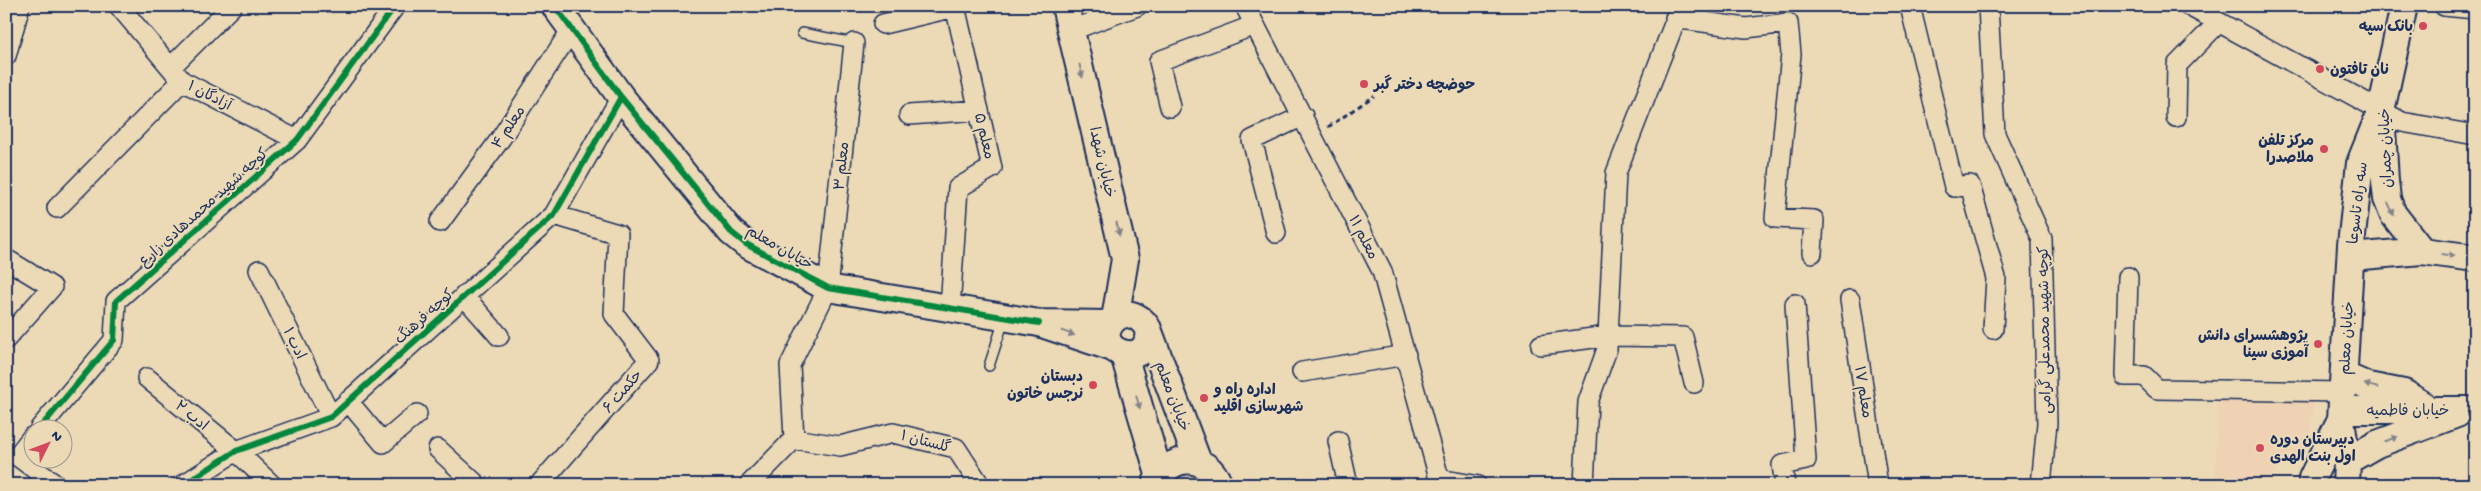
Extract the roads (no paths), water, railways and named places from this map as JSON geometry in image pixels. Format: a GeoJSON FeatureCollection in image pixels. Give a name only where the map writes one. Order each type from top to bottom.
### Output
{"type":"FeatureCollection","features":[{"type":"Feature","properties":{"kind":"street"},"geometry":{"type":"LineString","coordinates":[[6,56],[20,6]]}},
{"type":"Feature","properties":{"kind":"street","name":"آزادگان ۱"},"geometry":{"type":"LineString","coordinates":[[120,6],[176,74],[297,140]]}},
{"type":"Feature","properties":{"kind":"street"},"geometry":{"type":"LineString","coordinates":[[57,208],[176,74],[232,6]]}},
{"type":"Feature","properties":{"kind":"street","name":"کوچه شهید محمدهادی زارع"},"geometry":{"type":"LineString","coordinates":[[48,418],[114,340],[116,301],[297,140],[395,6]]}},
{"type":"Feature","properties":{"kind":"street","name":"خیابان معلم"},"geometry":{"type":"LineString","coordinates":[[554,6],[621,97],[731,232],[746,244],[828,288],[1116,336]]}},
{"type":"Feature","properties":{"kind":"street"},"geometry":{"type":"LineString","coordinates":[[883,24],[955,6]]}},
{"type":"Feature","properties":{"kind":"street","name":"معلم ۵"},"geometry":{"type":"LineString","coordinates":[[950,309],[958,188],[992,168],[955,6]]}},
{"type":"Feature","properties":{"kind":"street"},"geometry":{"type":"LineString","coordinates":[[1068,18],[1137,6]]}},
{"type":"Feature","properties":{"kind":"street","name":"معلم ۱۱"},"geometry":{"type":"LineString","coordinates":[[1245,6],[1382,270],[1438,479]]}},
{"type":"Feature","properties":{"kind":"street"},"geometry":{"type":"LineString","coordinates":[[1910,6],[1954,187],[1970,186],[1996,278],[1993,329]]}},
{"type":"Feature","properties":{"kind":"street","name":"کوچه شهید محمدعلی گرامی"},"geometry":{"type":"LineString","coordinates":[[1988,6],[1995,134],[2042,238],[2047,423],[2041,485]]}},
{"type":"Feature","properties":{"kind":"street"},"geometry":{"type":"LineString","coordinates":[[2189,6],[2402,122],[2475,135]]}},
{"type":"Feature","properties":{"kind":"street","name":"خیابان چمران"},"geometry":{"type":"LineString","coordinates":[[2404,6],[2381,111],[2387,199],[2393,214],[2422,252]]}},
{"type":"Feature","properties":{"kind":"street"},"geometry":{"type":"LineString","coordinates":[[2444,6],[2475,9]]}},
{"type":"Feature","properties":{"kind":"street"},"geometry":{"type":"LineString","coordinates":[[1584,485],[1588,402],[1607,348],[1616,173],[1678,12],[1746,28],[1788,23],[1791,54],[1775,218],[1814,220],[1812,253]]}},
{"type":"Feature","properties":{"kind":"street","name":"خیابان شهدا"},"geometry":{"type":"LineString","coordinates":[[1068,18],[1125,259],[1116,336]]}},
{"type":"Feature","properties":{"kind":"street"},"geometry":{"type":"LineString","coordinates":[[2176,117],[2176,65],[2218,23]]}},
{"type":"Feature","properties":{"kind":"street"},"geometry":{"type":"LineString","coordinates":[[1170,106],[1159,61],[1255,25]]}},
{"type":"Feature","properties":{"kind":"street","name":"معلم ۴"},"geometry":{"type":"LineString","coordinates":[[440,222],[501,138],[572,29]]}},
{"type":"Feature","properties":{"kind":"street","name":"معلم ۳"},"geometry":{"type":"LineString","coordinates":[[828,288],[854,44]]}},
{"type":"Feature","properties":{"kind":"street","name":"کوچه فرهنگ"},"geometry":{"type":"LineString","coordinates":[[183,485],[236,451],[331,417],[554,215],[621,97]]}},
{"type":"Feature","properties":{"kind":"street"},"geometry":{"type":"LineString","coordinates":[[909,115],[979,110]]}},
{"type":"Feature","properties":{"kind":"street","name":"سه راه تاسوعا"},"geometry":{"type":"LineString","coordinates":[[2381,111],[2360,163],[2351,257],[2422,252],[2475,258]]}},
{"type":"Feature","properties":{"kind":"street"},"geometry":{"type":"LineString","coordinates":[[1276,233],[1252,140],[1302,116]]}},
{"type":"Feature","properties":{"kind":"street","name":"حکمت ۶"},"geometry":{"type":"LineString","coordinates":[[539,485],[649,360],[614,314],[618,234],[554,215]]}},
{"type":"Feature","properties":{"kind":"street","name":"خیابان معلم"},"geometry":{"type":"LineString","coordinates":[[2346,477],[2342,399],[2351,257]]}},
{"type":"Feature","properties":{"kind":"street"},"geometry":{"type":"LineString","coordinates":[[6,260],[52,287],[6,339]]}},
{"type":"Feature","properties":{"kind":"street","name":"ادب ۱"},"geometry":{"type":"LineString","coordinates":[[259,270],[331,417]]}},
{"type":"Feature","properties":{"kind":"street"},"geometry":{"type":"LineString","coordinates":[[2128,277],[2125,376],[2144,376],[2158,389],[2342,399],[2368,386],[2404,393],[2428,408]]}},
{"type":"Feature","properties":{"kind":"street"},"geometry":{"type":"LineString","coordinates":[[751,484],[794,439],[790,365],[828,288]]}},
{"type":"Feature","properties":{"kind":"street"},"geometry":{"type":"LineString","coordinates":[[464,296],[499,336]]}},
{"type":"Feature","properties":{"kind":"street","name":"معلم ۱۷"},"geometry":{"type":"LineString","coordinates":[[1850,300],[1878,485]]}},
{"type":"Feature","properties":{"kind":"street"},"geometry":{"type":"LineString","coordinates":[[1785,485],[1782,465],[1806,460],[1795,304]]}},
{"type":"Feature","properties":{"kind":"street"},"geometry":{"type":"LineString","coordinates":[[1116,336],[1131,355],[1143,349],[1149,336],[1148,330],[1140,318],[1134,315],[1121,315],[1116,336],[1157,480]]}},
{"type":"Feature","properties":{"kind":"street","name":"خیابان معلم"},"geometry":{"type":"LineString","coordinates":[[1148,330],[1198,462]]}},
{"type":"Feature","properties":{"kind":"street"},"geometry":{"type":"LineString","coordinates":[[1541,345],[1608,336],[1684,337],[1694,383]]}},
{"type":"Feature","properties":{"kind":"street"},"geometry":{"type":"LineString","coordinates":[[1302,372],[1406,355]]}},
{"type":"Feature","properties":{"kind":"street","name":"ادب ۲"},"geometry":{"type":"LineString","coordinates":[[147,378],[236,451],[272,485]]}},
{"type":"Feature","properties":{"kind":"street","name":"خیابان معلم"},"geometry":{"type":"LineString","coordinates":[[2308,483],[2342,399]]}},
{"type":"Feature","properties":{"kind":"street","name":"خیابان فاطمیه"},"geometry":{"type":"LineString","coordinates":[[2342,399],[2428,408],[2471,410]]}},
{"type":"Feature","properties":{"kind":"street"},"geometry":{"type":"LineString","coordinates":[[348,401],[383,443],[417,414]]}},
{"type":"Feature","properties":{"kind":"street"},"geometry":{"type":"LineString","coordinates":[[2308,483],[2324,473],[2346,477],[2377,444],[2471,410]]}},
{"type":"Feature","properties":{"kind":"street","name":"گلستان ۱"},"geometry":{"type":"LineString","coordinates":[[794,439],[840,446],[893,433],[956,448],[980,485]]}},
{"type":"Feature","properties":{"kind":"street"},"geometry":{"type":"LineString","coordinates":[[1338,441],[1348,485]]}},
{"type":"Feature","properties":{"kind":"street"},"geometry":{"type":"LineString","coordinates":[[438,449],[478,485]]}},
{"type":"Feature","properties":{"kind":"street"},"geometry":{"type":"LineString","coordinates":[[22,450],[17,456],[22,460]]}},
{"type":"Feature","properties":{"kind":"street"},"geometry":{"type":"LineString","coordinates":[[1157,480],[1165,468],[1181,460],[1198,462],[1207,467],[1220,484]]}},
{"type":"Feature","properties":{"kind":"street"},"geometry":{"type":"LineString","coordinates":[[33,468],[56,485]]}},
{"type":"Feature","properties":{"kind":"lane"},"geometry":{"type":"LineString","coordinates":[[802,33],[854,44]]}},
{"type":"Feature","properties":{"kind":"lane"},"geometry":{"type":"LineString","coordinates":[[989,366],[1005,318]]}},
{"type":"Feature","properties":{"kind":"lane"},"geometry":{"type":"LineString","coordinates":[[1438,479],[1479,481],[1483,485]]}},
{"type":"Feature","properties":{"kind":"place","name":"بانک سپه"},"geometry":{"type":"Point","coordinates":[2423,26]}},
{"type":"Feature","properties":{"kind":"place","name":"نان تافتون"},"geometry":{"type":"Point","coordinates":[2320,69]}},
{"type":"Feature","properties":{"kind":"place","name":"حوضچه دختر گبر"},"geometry":{"type":"Point","coordinates":[1364,84]}},
{"type":"Feature","properties":{"kind":"place","name":"مرکز تلفن ملاصدرا"},"geometry":{"type":"Point","coordinates":[2324,149]}},
{"type":"Feature","properties":{"kind":"place","name":"پژوهشسرای دانش آموزی سینا"},"geometry":{"type":"Point","coordinates":[2318,344]}},
{"type":"Feature","properties":{"kind":"place","name":"دبستان نرجس خاتون"},"geometry":{"type":"Point","coordinates":[1093,385]}},
{"type":"Feature","properties":{"kind":"place","name":"اداره راه و شهرسازی اقلید"},"geometry":{"type":"Point","coordinates":[1204,398]}},
{"type":"Feature","properties":{"kind":"place","name":"دبیرستان دوره اول بنت الهدی"},"geometry":{"type":"Point","coordinates":[2260,448]}}]}
